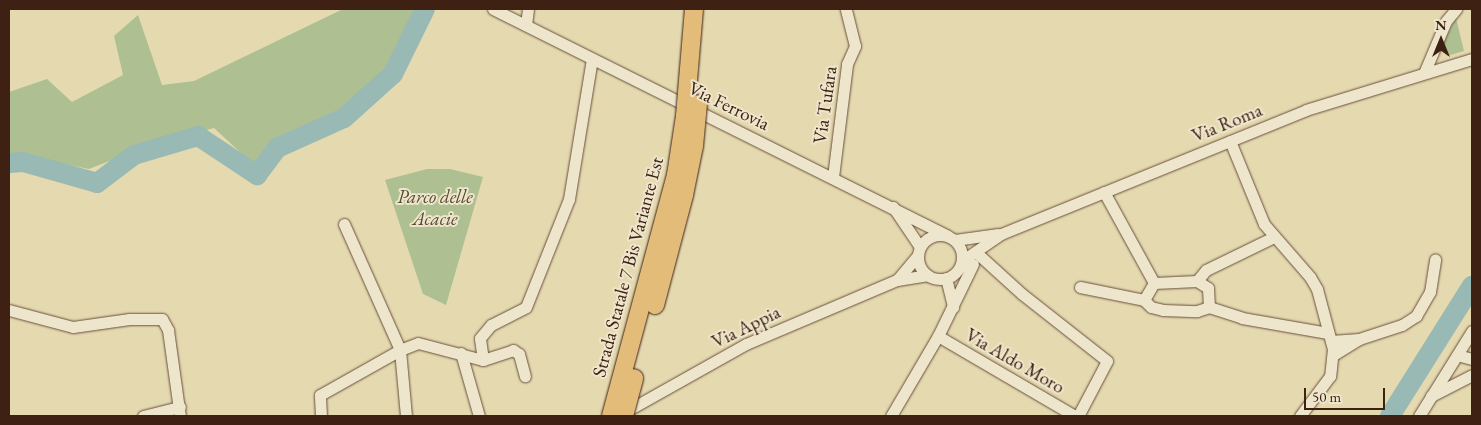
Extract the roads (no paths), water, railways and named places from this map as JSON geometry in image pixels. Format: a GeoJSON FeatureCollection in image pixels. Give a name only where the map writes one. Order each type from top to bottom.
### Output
{"type":"FeatureCollection","features":[{"type":"Feature","properties":{"kind":"highway","name":"Strada Statale 7 Bis Variante Est"},"geometry":{"type":"LineString","coordinates":[[611,416],[676,175],[687,98],[694,9]]}},
{"type":"Feature","properties":{"kind":"highway","name":"Strada Statale 7 Bis Variante Est"},"geometry":{"type":"LineString","coordinates":[[624,416],[672,243],[694,146],[703,62],[704,9]]}},
{"type":"Feature","properties":{"kind":"street"},"geometry":{"type":"LineString","coordinates":[[526,25],[528,9]]}},
{"type":"Feature","properties":{"kind":"street","name":"Via Tufara"},"geometry":{"type":"LineString","coordinates":[[834,177],[847,64],[855,46],[846,9]]}},
{"type":"Feature","properties":{"kind":"street"},"geometry":{"type":"LineString","coordinates":[[1425,71],[1446,21],[1456,9]]}},
{"type":"Feature","properties":{"kind":"street","name":"Via Ferrovia"},"geometry":{"type":"LineString","coordinates":[[505,11],[526,25],[592,59],[834,177],[952,238]]}},
{"type":"Feature","properties":{"kind":"street"},"geometry":{"type":"LineString","coordinates":[[483,360],[480,338],[490,324],[526,308],[566,208],[576,173],[592,59]]}},
{"type":"Feature","properties":{"kind":"street","name":"Via Roma"},"geometry":{"type":"LineString","coordinates":[[966,265],[986,244],[1001,234],[1104,192],[1306,110],[1425,71],[1472,59]]}},
{"type":"Feature","properties":{"kind":"street"},"geometry":{"type":"LineString","coordinates":[[1230,141],[1264,224],[1310,277],[1317,289],[1333,354],[1330,376],[1304,412],[1292,416]]}},
{"type":"Feature","properties":{"kind":"street"},"geometry":{"type":"LineString","coordinates":[[1104,192],[1154,283]]}},
{"type":"Feature","properties":{"kind":"street"},"geometry":{"type":"LineString","coordinates":[[892,206],[919,251]]}},
{"type":"Feature","properties":{"kind":"street"},"geometry":{"type":"LineString","coordinates":[[344,224],[400,350],[406,416]]}},
{"type":"Feature","properties":{"kind":"street","name":"Via Roma"},"geometry":{"type":"LineString","coordinates":[[952,238],[1001,234]]}},
{"type":"Feature","properties":{"kind":"street"},"geometry":{"type":"LineString","coordinates":[[891,416],[953,307],[966,265],[962,249],[952,238],[929,237],[919,251],[918,263],[927,275],[946,278],[966,265]]}},
{"type":"Feature","properties":{"kind":"street"},"geometry":{"type":"LineString","coordinates":[[1197,281],[1206,270],[1274,237]]}},
{"type":"Feature","properties":{"kind":"street","name":"Via Roma"},"geometry":{"type":"LineString","coordinates":[[966,265],[979,255],[986,244]]}},
{"type":"Feature","properties":{"kind":"street","name":"Via Appia"},"geometry":{"type":"LineString","coordinates":[[896,280],[919,251]]}},
{"type":"Feature","properties":{"kind":"street"},"geometry":{"type":"LineString","coordinates":[[979,255],[1022,294],[1107,361],[1077,416]]}},
{"type":"Feature","properties":{"kind":"street"},"geometry":{"type":"LineString","coordinates":[[1333,354],[1359,339],[1402,325],[1416,316],[1430,292],[1435,259]]}},
{"type":"Feature","properties":{"kind":"street","name":"Via Appia"},"geometry":{"type":"LineString","coordinates":[[616,416],[746,344],[896,280],[927,275]]}},
{"type":"Feature","properties":{"kind":"street"},"geometry":{"type":"LineString","coordinates":[[946,278],[953,307]]}},
{"type":"Feature","properties":{"kind":"street"},"geometry":{"type":"LineString","coordinates":[[1154,283],[1197,281],[1208,288],[1209,307]]}},
{"type":"Feature","properties":{"kind":"street"},"geometry":{"type":"LineString","coordinates":[[1144,300],[1154,283]]}},
{"type":"Feature","properties":{"kind":"street"},"geometry":{"type":"LineString","coordinates":[[1080,287],[1144,300],[1151,307],[1163,310],[1197,311],[1209,307],[1242,318],[1329,337],[1359,339]]}},
{"type":"Feature","properties":{"kind":"street"},"geometry":{"type":"LineString","coordinates":[[9,310],[73,327],[128,319],[162,319],[168,330],[180,412],[143,416]]}},
{"type":"Feature","properties":{"kind":"street"},"geometry":{"type":"LineString","coordinates":[[1419,416],[1472,331]]}},
{"type":"Feature","properties":{"kind":"street","name":"Via Aldo Moro"},"geometry":{"type":"LineString","coordinates":[[938,336],[1077,416]]}},
{"type":"Feature","properties":{"kind":"street"},"geometry":{"type":"LineString","coordinates":[[321,416],[320,395],[400,350],[418,343],[483,360],[513,350],[519,354],[525,376]]}},
{"type":"Feature","properties":{"kind":"street"},"geometry":{"type":"LineString","coordinates":[[461,353],[479,416]]}},
{"type":"Feature","properties":{"kind":"street"},"geometry":{"type":"LineString","coordinates":[[1457,355],[1472,359]]}},
{"type":"Feature","properties":{"kind":"street"},"geometry":{"type":"LineString","coordinates":[[1431,396],[1472,375]]}},
{"type":"Feature","properties":{"kind":"waterway"},"geometry":{"type":"LineString","coordinates":[[9,163],[23,162],[97,183],[134,155],[198,136],[257,175],[277,148],[344,118],[393,74],[425,9]]}},
{"type":"Feature","properties":{"kind":"waterway"},"geometry":{"type":"LineString","coordinates":[[1390,416],[1472,286]]}},
{"type":"Feature","properties":{"kind":"park label","name":"Parco delle Acacie"},"geometry":{"type":"Point","coordinates":[435,208]}}]}
